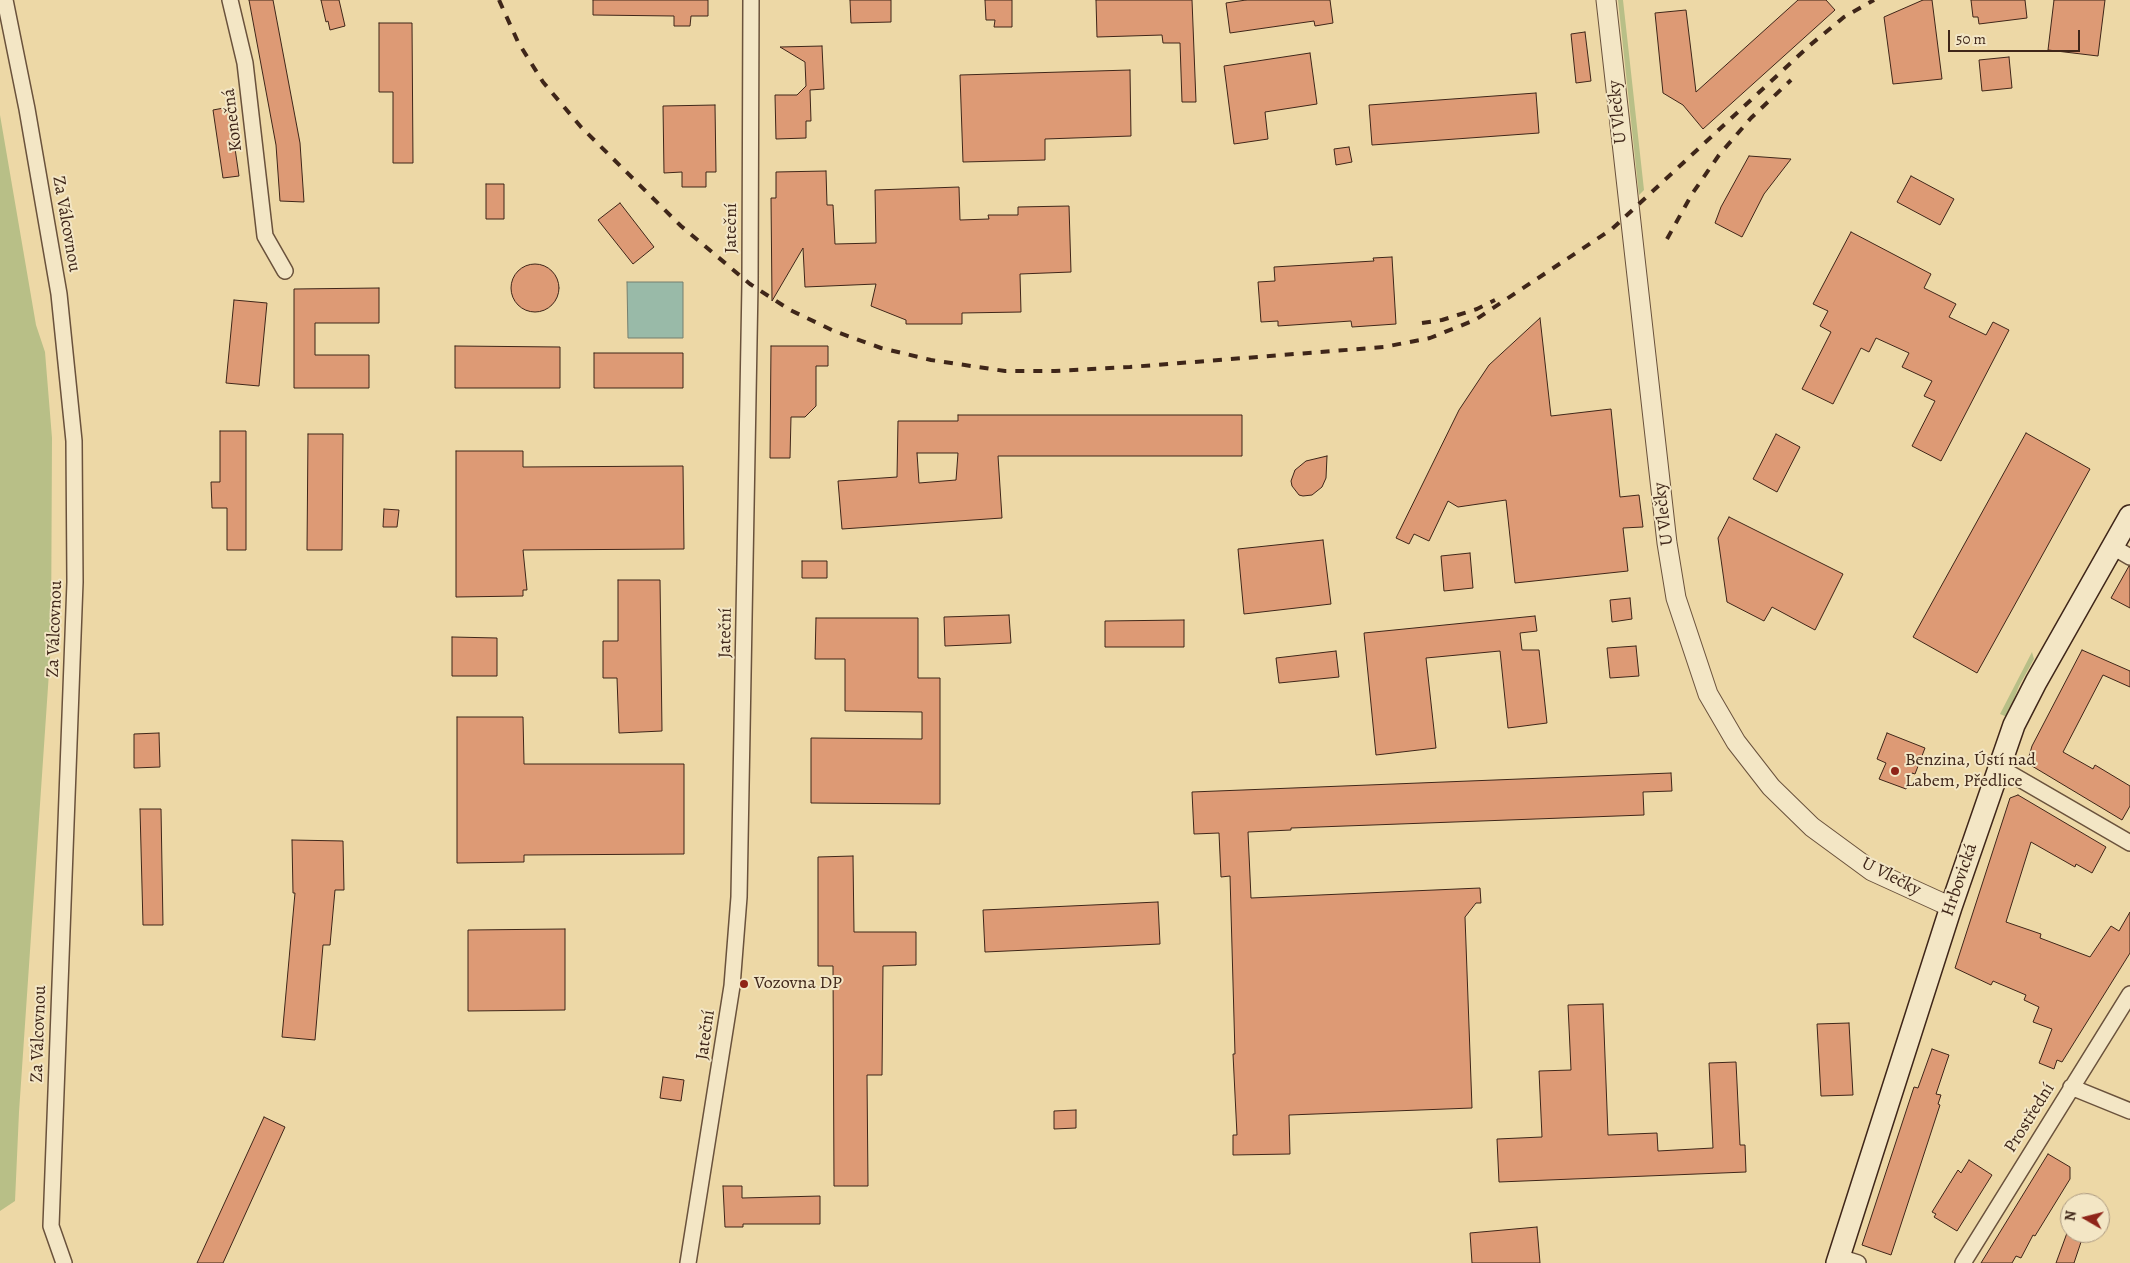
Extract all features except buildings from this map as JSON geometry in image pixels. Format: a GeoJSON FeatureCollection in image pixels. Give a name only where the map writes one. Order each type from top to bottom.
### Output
{"type":"FeatureCollection","features":[{"type":"Feature","properties":{"kind":"main road","name":"Hrbovická"},"geometry":{"type":"LineString","coordinates":[[1845,1261],[1951,907],[2014,726],[2036,682],[2121,552],[2130,516]]}},
{"type":"Feature","properties":{"kind":"street","name":"Za Válcovnou"},"geometry":{"type":"LineString","coordinates":[[5,0],[27,109],[59,294],[74,440],[75,592],[51,1226],[64,1263]]}},
{"type":"Feature","properties":{"kind":"street","name":"Konečná"},"geometry":{"type":"LineString","coordinates":[[230,0],[245,63],[265,236],[285,271]]}},
{"type":"Feature","properties":{"kind":"street","name":"Jateční"},"geometry":{"type":"LineString","coordinates":[[688,1263],[732,986],[740,897],[750,284],[751,0]]}},
{"type":"Feature","properties":{"kind":"street","name":"U Vlečky"},"geometry":{"type":"LineString","coordinates":[[1606,0],[1667,543],[1676,598],[1708,694],[1736,742],[1766,780],[1812,827],[1872,871],[1951,907]]}},
{"type":"Feature","properties":{"kind":"street"},"geometry":{"type":"LineString","coordinates":[[1999,767],[2130,843]]}},
{"type":"Feature","properties":{"kind":"street","name":"Prostřední"},"geometry":{"type":"LineString","coordinates":[[1963,1263],[2130,994]]}},
{"type":"Feature","properties":{"kind":"street"},"geometry":{"type":"LineString","coordinates":[[2071,1087],[2130,1111]]}},
{"type":"Feature","properties":{"kind":"green space"},"geometry":{"type":"Polygon","coordinates":[[[1618,0],[1623,0],[1644,190],[1639,195],[1618,0]]]}},
{"type":"Feature","properties":{"kind":"green space"},"geometry":{"type":"Polygon","coordinates":[[[0,115],[36,325],[45,352],[52,438],[51,643],[19,1112],[15,1201],[0,1211],[0,115]]]}},
{"type":"Feature","properties":{"kind":"green space"},"geometry":{"type":"Polygon","coordinates":[[[2032,652],[2034,659],[2019,686],[2007,717],[2000,714],[2032,652]]]}},
{"type":"Feature","properties":{"kind":"shaded area"},"geometry":{"type":"Polygon","coordinates":[[[627,282],[683,282],[683,338],[628,338],[627,282]]]}},
{"type":"Feature","properties":{"kind":"railway"},"geometry":{"type":"LineString","coordinates":[[499,0],[518,42],[543,82],[581,127],[681,226],[750,284],[790,310],[834,331],[881,348],[931,360],[1005,371],[1055,371],[1130,367],[1384,347],[1430,338],[1475,320],[1612,229],[1809,46],[1844,17],[1874,0]]}},
{"type":"Feature","properties":{"kind":"railway"},"geometry":{"type":"LineString","coordinates":[[1667,239],[1692,194],[1719,155],[1751,118],[1791,80]]}},
{"type":"Feature","properties":{"kind":"railway"},"geometry":{"type":"LineString","coordinates":[[1422,323],[1442,320],[1477,309],[1495,300]]}},
{"type":"Feature","properties":{"kind":"place","name":"Benzina, Ústí nad Labem, Předlice"},"geometry":{"type":"Point","coordinates":[1895,771]}},
{"type":"Feature","properties":{"kind":"place","name":"Vozovna DP"},"geometry":{"type":"Point","coordinates":[744,984]}}]}
